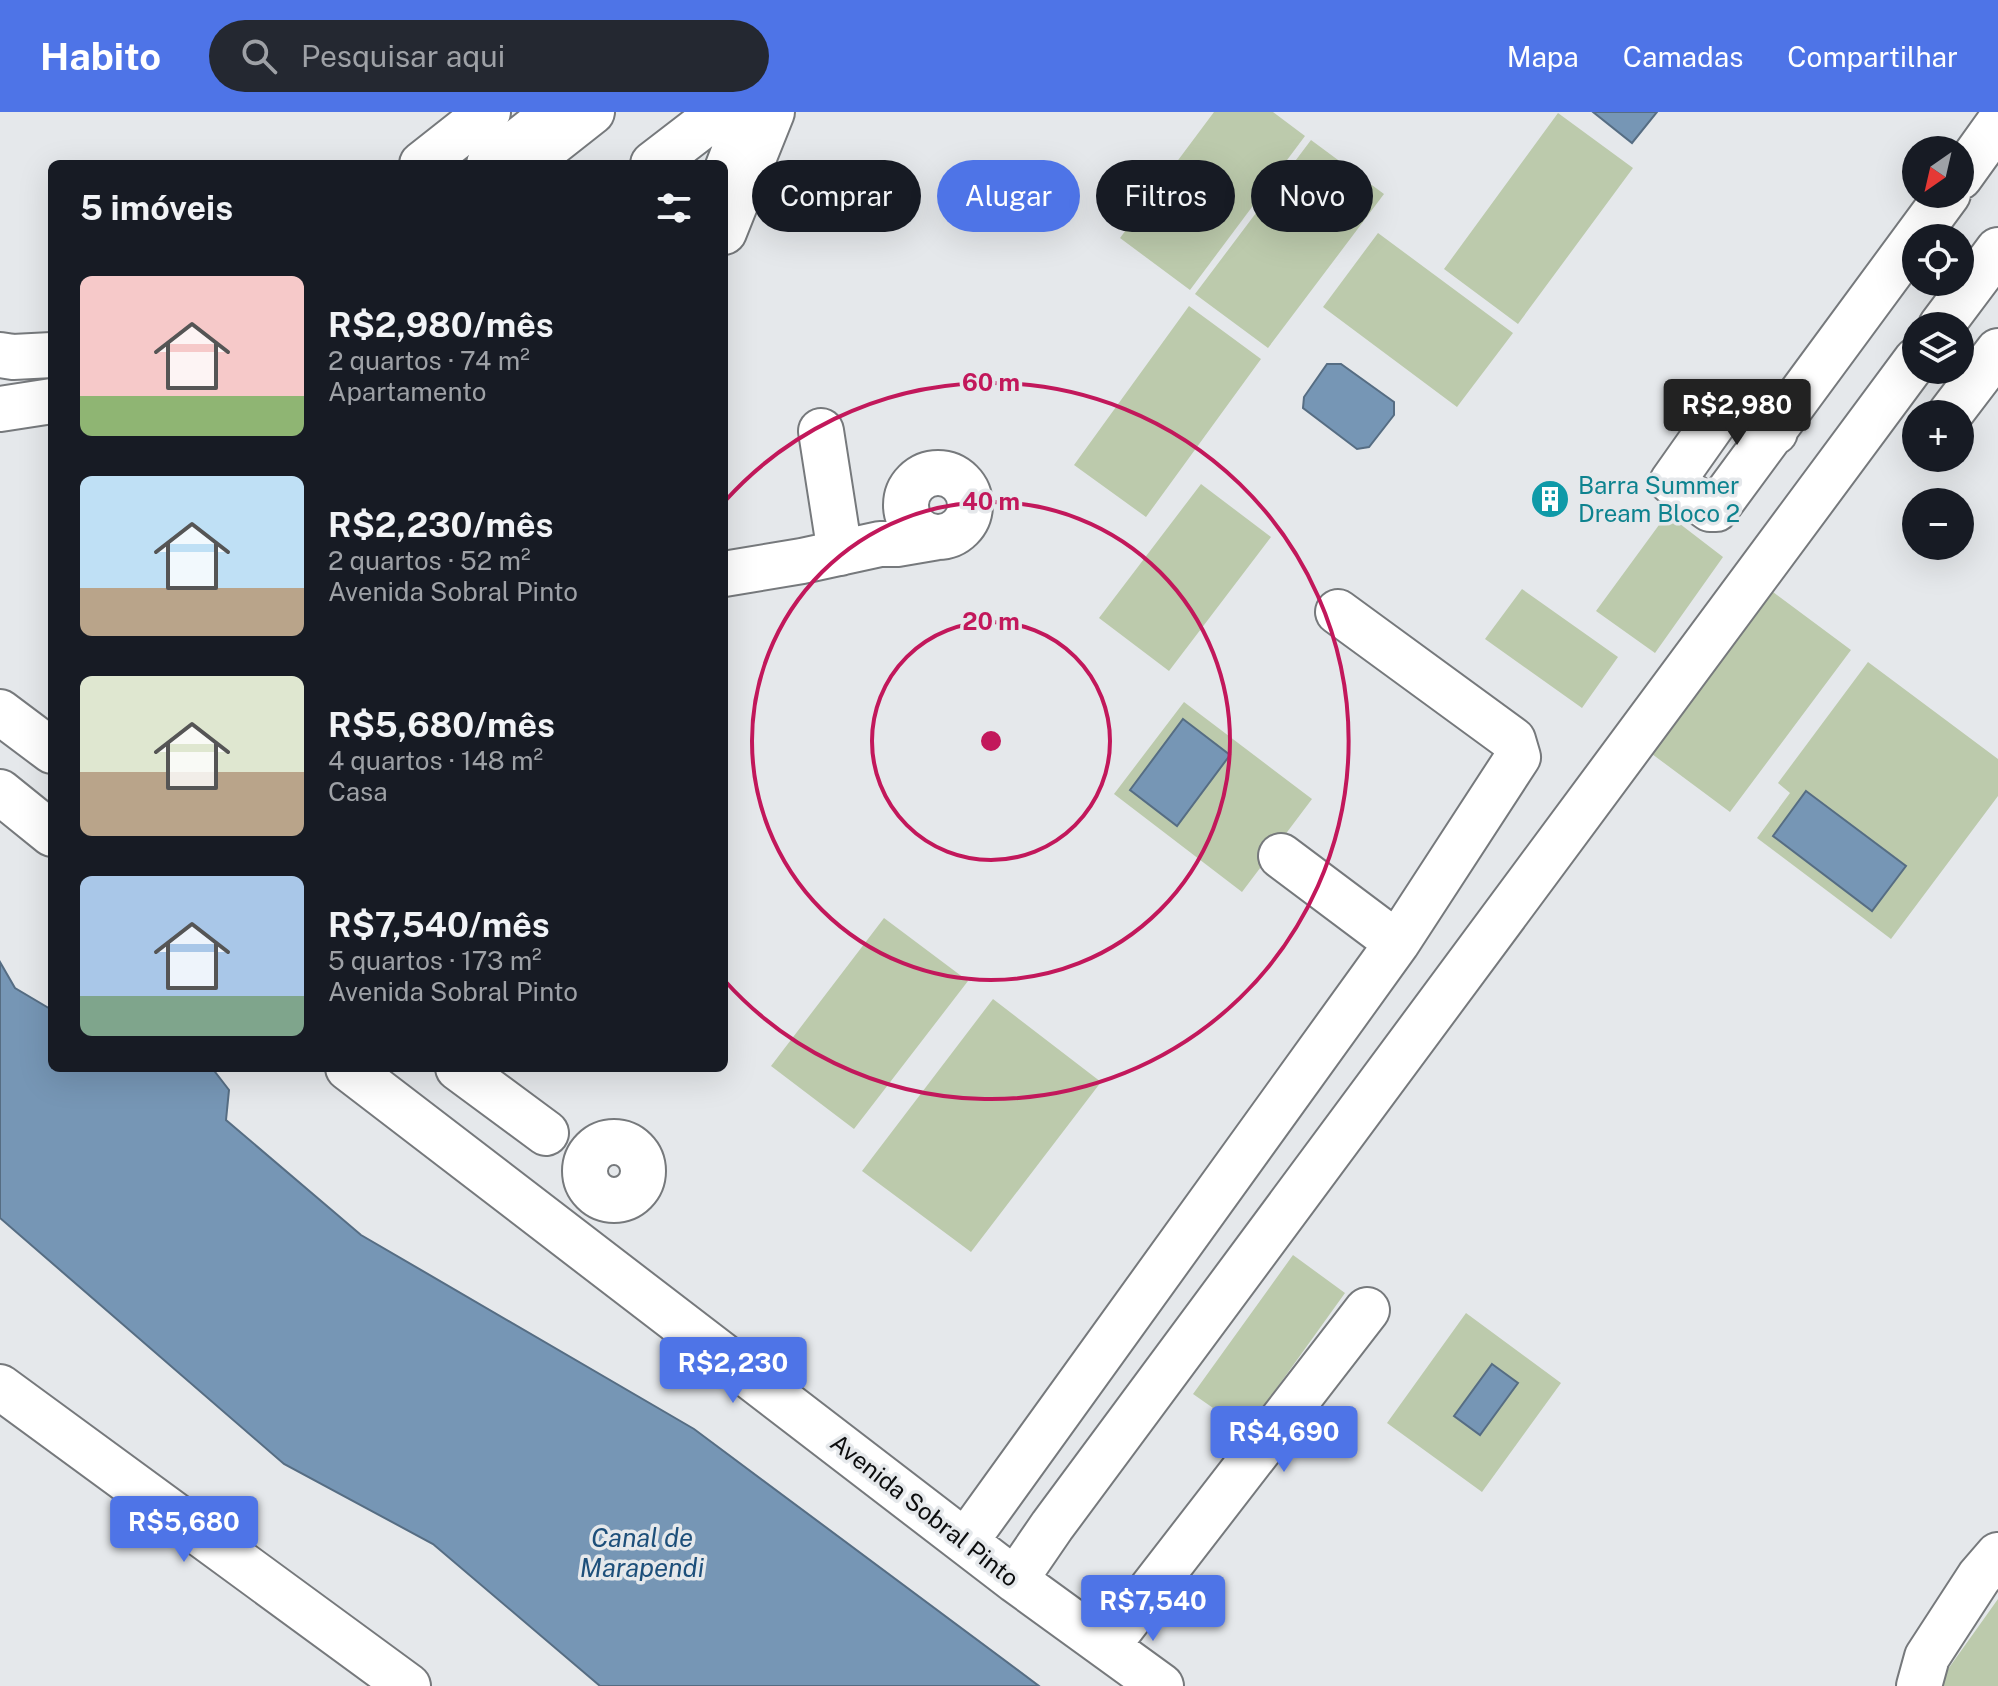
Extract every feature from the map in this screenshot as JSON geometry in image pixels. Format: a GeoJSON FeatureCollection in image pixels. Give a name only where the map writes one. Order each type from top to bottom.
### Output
{"type":"FeatureCollection","features":[{"type":"Feature","properties":{"kind":"street"},"geometry":{"type":"LineString","coordinates":[[427,160],[488,112]]}},
{"type":"Feature","properties":{"kind":"street"},"geometry":{"type":"LineString","coordinates":[[494,160],[555,112]]}},
{"type":"Feature","properties":{"kind":"street"},"geometry":{"type":"LineString","coordinates":[[531,160],[592,112]]}},
{"type":"Feature","properties":{"kind":"street"},"geometry":{"type":"LineString","coordinates":[[628,160],[691,112]]}},
{"type":"Feature","properties":{"kind":"street"},"geometry":{"type":"LineString","coordinates":[[658,160],[714,117],[754,117]]}},
{"type":"Feature","properties":{"kind":"street"},"geometry":{"type":"LineString","coordinates":[[728,169],[754,117]]}},
{"type":"Feature","properties":{"kind":"street"},"geometry":{"type":"LineString","coordinates":[[728,217],[754,117]]}},
{"type":"Feature","properties":{"kind":"street"},"geometry":{"type":"LineString","coordinates":[[1974,157],[1998,124]]}},
{"type":"Feature","properties":{"kind":"street"},"geometry":{"type":"LineString","coordinates":[[1775,432],[1938,208]]}},
{"type":"Feature","properties":{"kind":"street"},"geometry":{"type":"LineString","coordinates":[[1952,312],[1998,250]]}},
{"type":"Feature","properties":{"kind":"street"},"geometry":{"type":"LineString","coordinates":[[1961,400],[1998,351]]}},
{"type":"Feature","properties":{"kind":"street"},"geometry":{"type":"LineString","coordinates":[[1015,1580],[1902,379]]}},
{"type":"Feature","properties":{"kind":"street"},"geometry":{"type":"LineString","coordinates":[[0,409],[48,402]]}},
{"type":"Feature","properties":{"kind":"street"},"geometry":{"type":"LineString","coordinates":[[0,431],[48,425]]}},
{"type":"Feature","properties":{"kind":"street"},"geometry":{"type":"LineString","coordinates":[[821,431],[860,548]]}},
{"type":"Feature","properties":{"kind":"street"},"geometry":{"type":"LineString","coordinates":[[728,573],[860,548],[938,537],[958,530],[970,513],[971,502],[962,482],[943,472],[932,473],[914,483],[897,523],[860,548]]}},
{"type":"Feature","properties":{"kind":"street"},"geometry":{"type":"LineString","coordinates":[[906,502],[906,513],[918,530],[927,536],[938,537]]}},
{"type":"Feature","properties":{"kind":"street"},"geometry":{"type":"LineString","coordinates":[[953,1531],[1518,757],[1513,740],[1338,612]]}},
{"type":"Feature","properties":{"kind":"street"},"geometry":{"type":"LineString","coordinates":[[0,685],[48,721]]}},
{"type":"Feature","properties":{"kind":"street"},"geometry":{"type":"LineString","coordinates":[[0,712],[48,748]]}},
{"type":"Feature","properties":{"kind":"street"},"geometry":{"type":"LineString","coordinates":[[0,792],[48,831]]}},
{"type":"Feature","properties":{"kind":"street"},"geometry":{"type":"LineString","coordinates":[[1281,856],[1386,935]]}},
{"type":"Feature","properties":{"kind":"street","name":"Avenida Sobral Pinto"},"geometry":{"type":"LineString","coordinates":[[353,1072],[1015,1580],[1161,1686]]}},
{"type":"Feature","properties":{"kind":"street"},"geometry":{"type":"LineString","coordinates":[[463,1072],[546,1133],[590,1161]]}},
{"type":"Feature","properties":{"kind":"street"},"geometry":{"type":"LineString","coordinates":[[1108,1645],[1367,1310]]}},
{"type":"Feature","properties":{"kind":"street"},"geometry":{"type":"LineString","coordinates":[[0,1387],[408,1686]]}},
{"type":"Feature","properties":{"kind":"street"},"geometry":{"type":"LineString","coordinates":[[1919,1686],[1927,1657],[1979,1577],[1998,1555]]}},
{"type":"Feature","properties":{"kind":"green space"},"geometry":{"type":"Polygon","coordinates":[[[1214,112],[1273,112],[1305,136],[1287,160],[1251,160],[1251,208],[1235,230],[1235,160],[1178,160],[1214,112]]]}},
{"type":"Feature","properties":{"kind":"green space"},"geometry":{"type":"Polygon","coordinates":[[[1558,113],[1633,168],[1518,324],[1444,269],[1558,113]]]}},
{"type":"Feature","properties":{"kind":"green space"},"geometry":{"type":"Polygon","coordinates":[[[1311,140],[1338,160],[1296,160],[1311,140]]]}},
{"type":"Feature","properties":{"kind":"green space"},"geometry":{"type":"Polygon","coordinates":[[[1373,186],[1384,194],[1373,209],[1373,186]]]}},
{"type":"Feature","properties":{"kind":"green space"},"geometry":{"type":"Polygon","coordinates":[[[1251,220],[1251,232],[1355,232],[1268,348],[1195,294],[1251,220]]]}},
{"type":"Feature","properties":{"kind":"green space"},"geometry":{"type":"Polygon","coordinates":[[[1124,232],[1233,232],[1190,290],[1120,238],[1124,232]]]}},
{"type":"Feature","properties":{"kind":"green space"},"geometry":{"type":"Polygon","coordinates":[[[1378,233],[1513,333],[1457,407],[1323,307],[1378,233]]]}},
{"type":"Feature","properties":{"kind":"green space"},"geometry":{"type":"Polygon","coordinates":[[[1189,306],[1261,359],[1146,517],[1074,465],[1189,306]]]}},
{"type":"Feature","properties":{"kind":"green space"},"geometry":{"type":"Polygon","coordinates":[[[1201,484],[1271,537],[1169,671],[1099,618],[1201,484]]]}},
{"type":"Feature","properties":{"kind":"green space"},"geometry":{"type":"Polygon","coordinates":[[[1667,514],[1723,557],[1655,653],[1596,611],[1667,514]]]}},
{"type":"Feature","properties":{"kind":"green space"},"geometry":{"type":"Polygon","coordinates":[[[1522,589],[1618,657],[1582,708],[1485,639],[1522,589]]]}},
{"type":"Feature","properties":{"kind":"green space"},"geometry":{"type":"Polygon","coordinates":[[[1773,592],[1851,650],[1730,812],[1652,754],[1773,592]]]}},
{"type":"Feature","properties":{"kind":"green space"},"geometry":{"type":"Polygon","coordinates":[[[1868,662],[1998,759],[1998,796],[1891,939],[1757,838],[1790,793],[1778,783],[1868,662]]]}},
{"type":"Feature","properties":{"kind":"green space"},"geometry":{"type":"Polygon","coordinates":[[[1184,702],[1312,799],[1242,892],[1114,794],[1184,702]]]}},
{"type":"Feature","properties":{"kind":"green space"},"geometry":{"type":"Polygon","coordinates":[[[884,918],[968,981],[854,1129],[771,1066],[884,918]]]}},
{"type":"Feature","properties":{"kind":"green space"},"geometry":{"type":"Polygon","coordinates":[[[993,999],[1101,1082],[971,1252],[862,1171],[993,999]]]}},
{"type":"Feature","properties":{"kind":"green space"},"geometry":{"type":"Polygon","coordinates":[[[1293,1255],[1345,1293],[1246,1431],[1193,1394],[1293,1255]]]}},
{"type":"Feature","properties":{"kind":"green space"},"geometry":{"type":"Polygon","coordinates":[[[1466,1313],[1561,1383],[1482,1492],[1387,1423],[1466,1313]]]}},
{"type":"Feature","properties":{"kind":"green space"},"geometry":{"type":"Polygon","coordinates":[[[1998,1599],[1998,1686],[1936,1686],[1998,1599]]]}},
{"type":"Feature","properties":{"kind":"water"},"geometry":{"type":"Polygon","coordinates":[[[1593,112],[1657,112],[1632,143],[1593,112]]]}},
{"type":"Feature","properties":{"kind":"water"},"geometry":{"type":"Polygon","coordinates":[[[1327,364],[1341,364],[1394,402],[1394,415],[1369,447],[1357,449],[1303,408],[1304,397],[1327,364]]]}},
{"type":"Feature","properties":{"kind":"water"},"geometry":{"type":"Polygon","coordinates":[[[1183,719],[1230,755],[1177,826],[1130,790],[1183,719]]]}},
{"type":"Feature","properties":{"kind":"water"},"geometry":{"type":"Polygon","coordinates":[[[1806,791],[1906,866],[1872,911],[1773,836],[1806,791]]]}},
{"type":"Feature","properties":{"kind":"water","name":"Canal de Marapendi"},"geometry":{"type":"Polygon","coordinates":[[[0,962],[15,988],[48,1008],[48,1072],[215,1072],[229,1090],[226,1120],[361,1235],[694,1429],[1039,1686],[600,1686],[433,1544],[284,1464],[0,1218],[0,962]]]}},
{"type":"Feature","properties":{"kind":"water"},"geometry":{"type":"Polygon","coordinates":[[[1492,1364],[1518,1383],[1480,1435],[1454,1416],[1492,1364]]]}},
{"type":"Feature","properties":{"kind":"place","name":"Barra Summer Dream Bloco 2"},"geometry":{"type":"Point","coordinates":[1550,499]}}]}
